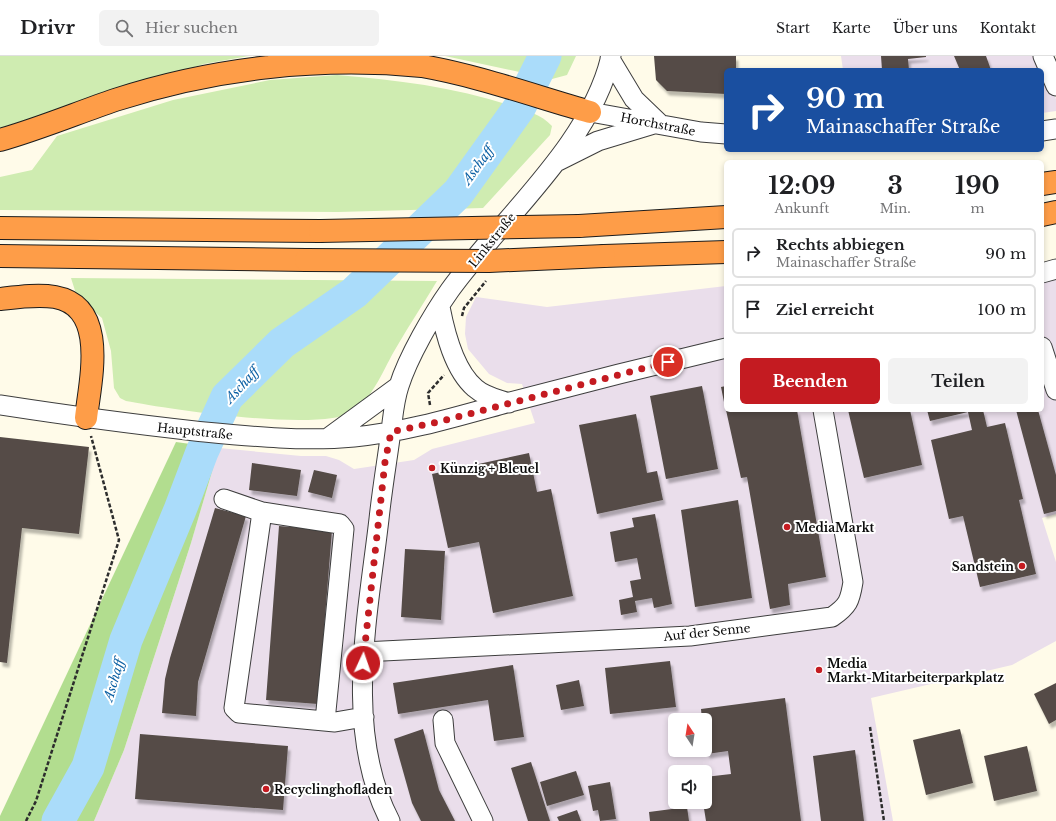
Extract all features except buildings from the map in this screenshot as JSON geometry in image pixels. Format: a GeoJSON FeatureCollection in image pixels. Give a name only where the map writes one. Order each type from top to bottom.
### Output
{"type":"FeatureCollection","features":[{"type":"Feature","properties":{"kind":"highway"},"geometry":{"type":"LineString","coordinates":[[0,140],[116,100],[189,78],[297,61],[337,59],[377,60],[422,66],[482,80],[590,112]]}},
{"type":"Feature","properties":{"kind":"highway"},"geometry":{"type":"LineString","coordinates":[[1044,184],[1056,182]]}},
{"type":"Feature","properties":{"kind":"highway"},"geometry":{"type":"LineString","coordinates":[[1044,215],[1056,212]]}},
{"type":"Feature","properties":{"kind":"highway"},"geometry":{"type":"LineString","coordinates":[[0,228],[320,231],[579,226],[724,216]]}},
{"type":"Feature","properties":{"kind":"highway"},"geometry":{"type":"LineString","coordinates":[[0,256],[489,261],[724,252]]}},
{"type":"Feature","properties":{"kind":"highway"},"geometry":{"type":"LineString","coordinates":[[0,299],[56,297],[70,303],[81,313],[89,325],[93,340],[93,358],[86,418]]}},
{"type":"Feature","properties":{"kind":"street"},"geometry":{"type":"LineString","coordinates":[[1043,56],[1056,86]]}},
{"type":"Feature","properties":{"kind":"street"},"geometry":{"type":"LineString","coordinates":[[555,162],[598,141],[659,123],[634,99],[611,58]]}},
{"type":"Feature","properties":{"kind":"street","name":"Linkstraße"},"geometry":{"type":"LineString","coordinates":[[390,821],[376,784],[368,752],[364,717],[363,652],[385,462],[391,432],[393,410],[399,386],[413,354],[450,290],[555,162],[590,112],[611,58]]}},
{"type":"Feature","properties":{"kind":"street","name":"Horchstraße"},"geometry":{"type":"LineString","coordinates":[[590,112],[659,123],[702,132],[724,134]]}},
{"type":"Feature","properties":{"kind":"street"},"geometry":{"type":"LineString","coordinates":[[1044,131],[1056,129]]}},
{"type":"Feature","properties":{"kind":"street"},"geometry":{"type":"LineString","coordinates":[[1044,272],[1056,269]]}},
{"type":"Feature","properties":{"kind":"street"},"geometry":{"type":"LineString","coordinates":[[440,307],[451,349],[466,379],[475,389],[488,396],[509,402]]}},
{"type":"Feature","properties":{"kind":"street","name":"Hauptstraße"},"geometry":{"type":"LineString","coordinates":[[0,405],[86,418],[242,436],[328,438],[353,437],[391,432],[442,421],[509,402],[724,348]]}},
{"type":"Feature","properties":{"kind":"street"},"geometry":{"type":"LineString","coordinates":[[1044,353],[1056,390]]}},
{"type":"Feature","properties":{"kind":"street"},"geometry":{"type":"LineString","coordinates":[[328,438],[399,386]]}},
{"type":"Feature","properties":{"kind":"street","name":"Auf der Senne"},"geometry":{"type":"LineString","coordinates":[[363,652],[690,636],[832,617],[844,608],[851,599],[853,582],[823,412]]}},
{"type":"Feature","properties":{"kind":"street"},"geometry":{"type":"LineString","coordinates":[[224,499],[262,512],[340,524],[344,528],[325,721]]}},
{"type":"Feature","properties":{"kind":"street"},"geometry":{"type":"LineString","coordinates":[[262,512],[234,708],[239,712],[334,722],[364,717]]}},
{"type":"Feature","properties":{"kind":"street"},"geometry":{"type":"LineString","coordinates":[[442,720],[445,743],[483,821]]}},
{"type":"Feature","properties":{"kind":"path"},"geometry":{"type":"LineString","coordinates":[[26,821],[36,801],[119,540],[86,418]]}},
{"type":"Feature","properties":{"kind":"path"},"geometry":{"type":"LineString","coordinates":[[870,727],[884,821]]}},
{"type":"Feature","properties":{"kind":"shaded area"},"geometry":{"type":"Polygon","coordinates":[[[841,56],[1038,56],[1043,68],[843,68],[841,56]]]}},
{"type":"Feature","properties":{"kind":"shaded area"},"geometry":{"type":"Polygon","coordinates":[[[1044,70],[1056,99],[1056,111],[1044,113],[1044,70]]]}},
{"type":"Feature","properties":{"kind":"shaded area"},"geometry":{"type":"Polygon","coordinates":[[[1056,279],[1056,514],[1042,518],[1056,562],[1056,641],[1012,665],[871,698],[893,821],[94,821],[124,750],[191,543],[219,448],[301,456],[326,456],[339,460],[354,469],[414,460],[432,449],[535,423],[522,384],[507,383],[489,374],[468,349],[465,334],[466,317],[476,297],[547,307],[724,286],[724,412],[1044,412],[1044,282],[1056,279]]]}},
{"type":"Feature","properties":{"kind":"green space"},"geometry":{"type":"Polygon","coordinates":[[[0,56],[249,56],[204,64],[0,128],[0,56]]]}},
{"type":"Feature","properties":{"kind":"green space"},"geometry":{"type":"Polygon","coordinates":[[[445,56],[576,56],[567,75],[552,79],[445,56]]]}},
{"type":"Feature","properties":{"kind":"green space"},"geometry":{"type":"Polygon","coordinates":[[[337,75],[426,85],[491,99],[528,111],[548,122],[552,126],[550,135],[483,208],[338,212],[0,210],[0,177],[32,170],[57,136],[173,100],[270,80],[337,75]]]}},
{"type":"Feature","properties":{"kind":"green space"},"geometry":{"type":"Polygon","coordinates":[[[71,278],[437,281],[401,339],[373,390],[361,405],[354,411],[337,417],[311,420],[279,420],[175,409],[126,401],[120,398],[114,388],[111,351],[102,318],[77,297],[71,278]]]}},
{"type":"Feature","properties":{"kind":"green space"},"geometry":{"type":"Polygon","coordinates":[[[176,442],[219,448],[191,543],[124,750],[94,821],[0,821],[0,816],[176,442]]]}},
{"type":"Feature","properties":{"kind":"waterway","name":"Aschaff"},"geometry":{"type":"LineString","coordinates":[[58,821],[88,767],[126,640],[180,510],[202,452],[227,397],[282,343],[354,293],[458,193],[519,108],[545,56]]}},
{"type":"Feature","properties":{"kind":"place","name":"Künzig + Bleuel"},"geometry":{"type":"Point","coordinates":[432,468]}},
{"type":"Feature","properties":{"kind":"place","name":"MediaMarkt"},"geometry":{"type":"Point","coordinates":[787,527]}},
{"type":"Feature","properties":{"kind":"place","name":"Sandstein"},"geometry":{"type":"Point","coordinates":[1022,566]}},
{"type":"Feature","properties":{"kind":"place","name":"Media Markt-Mitarbeiterparkplatz"},"geometry":{"type":"Point","coordinates":[819,670]}},
{"type":"Feature","properties":{"kind":"place","name":"Recyclinghofladen"},"geometry":{"type":"Point","coordinates":[266,789]}},
{"type":"Feature","properties":{"kind":"route"},"geometry":{"type":"LineString","coordinates":[[363,663],[385,462],[391,432],[442,421],[509,402],[668,362]]}}]}
